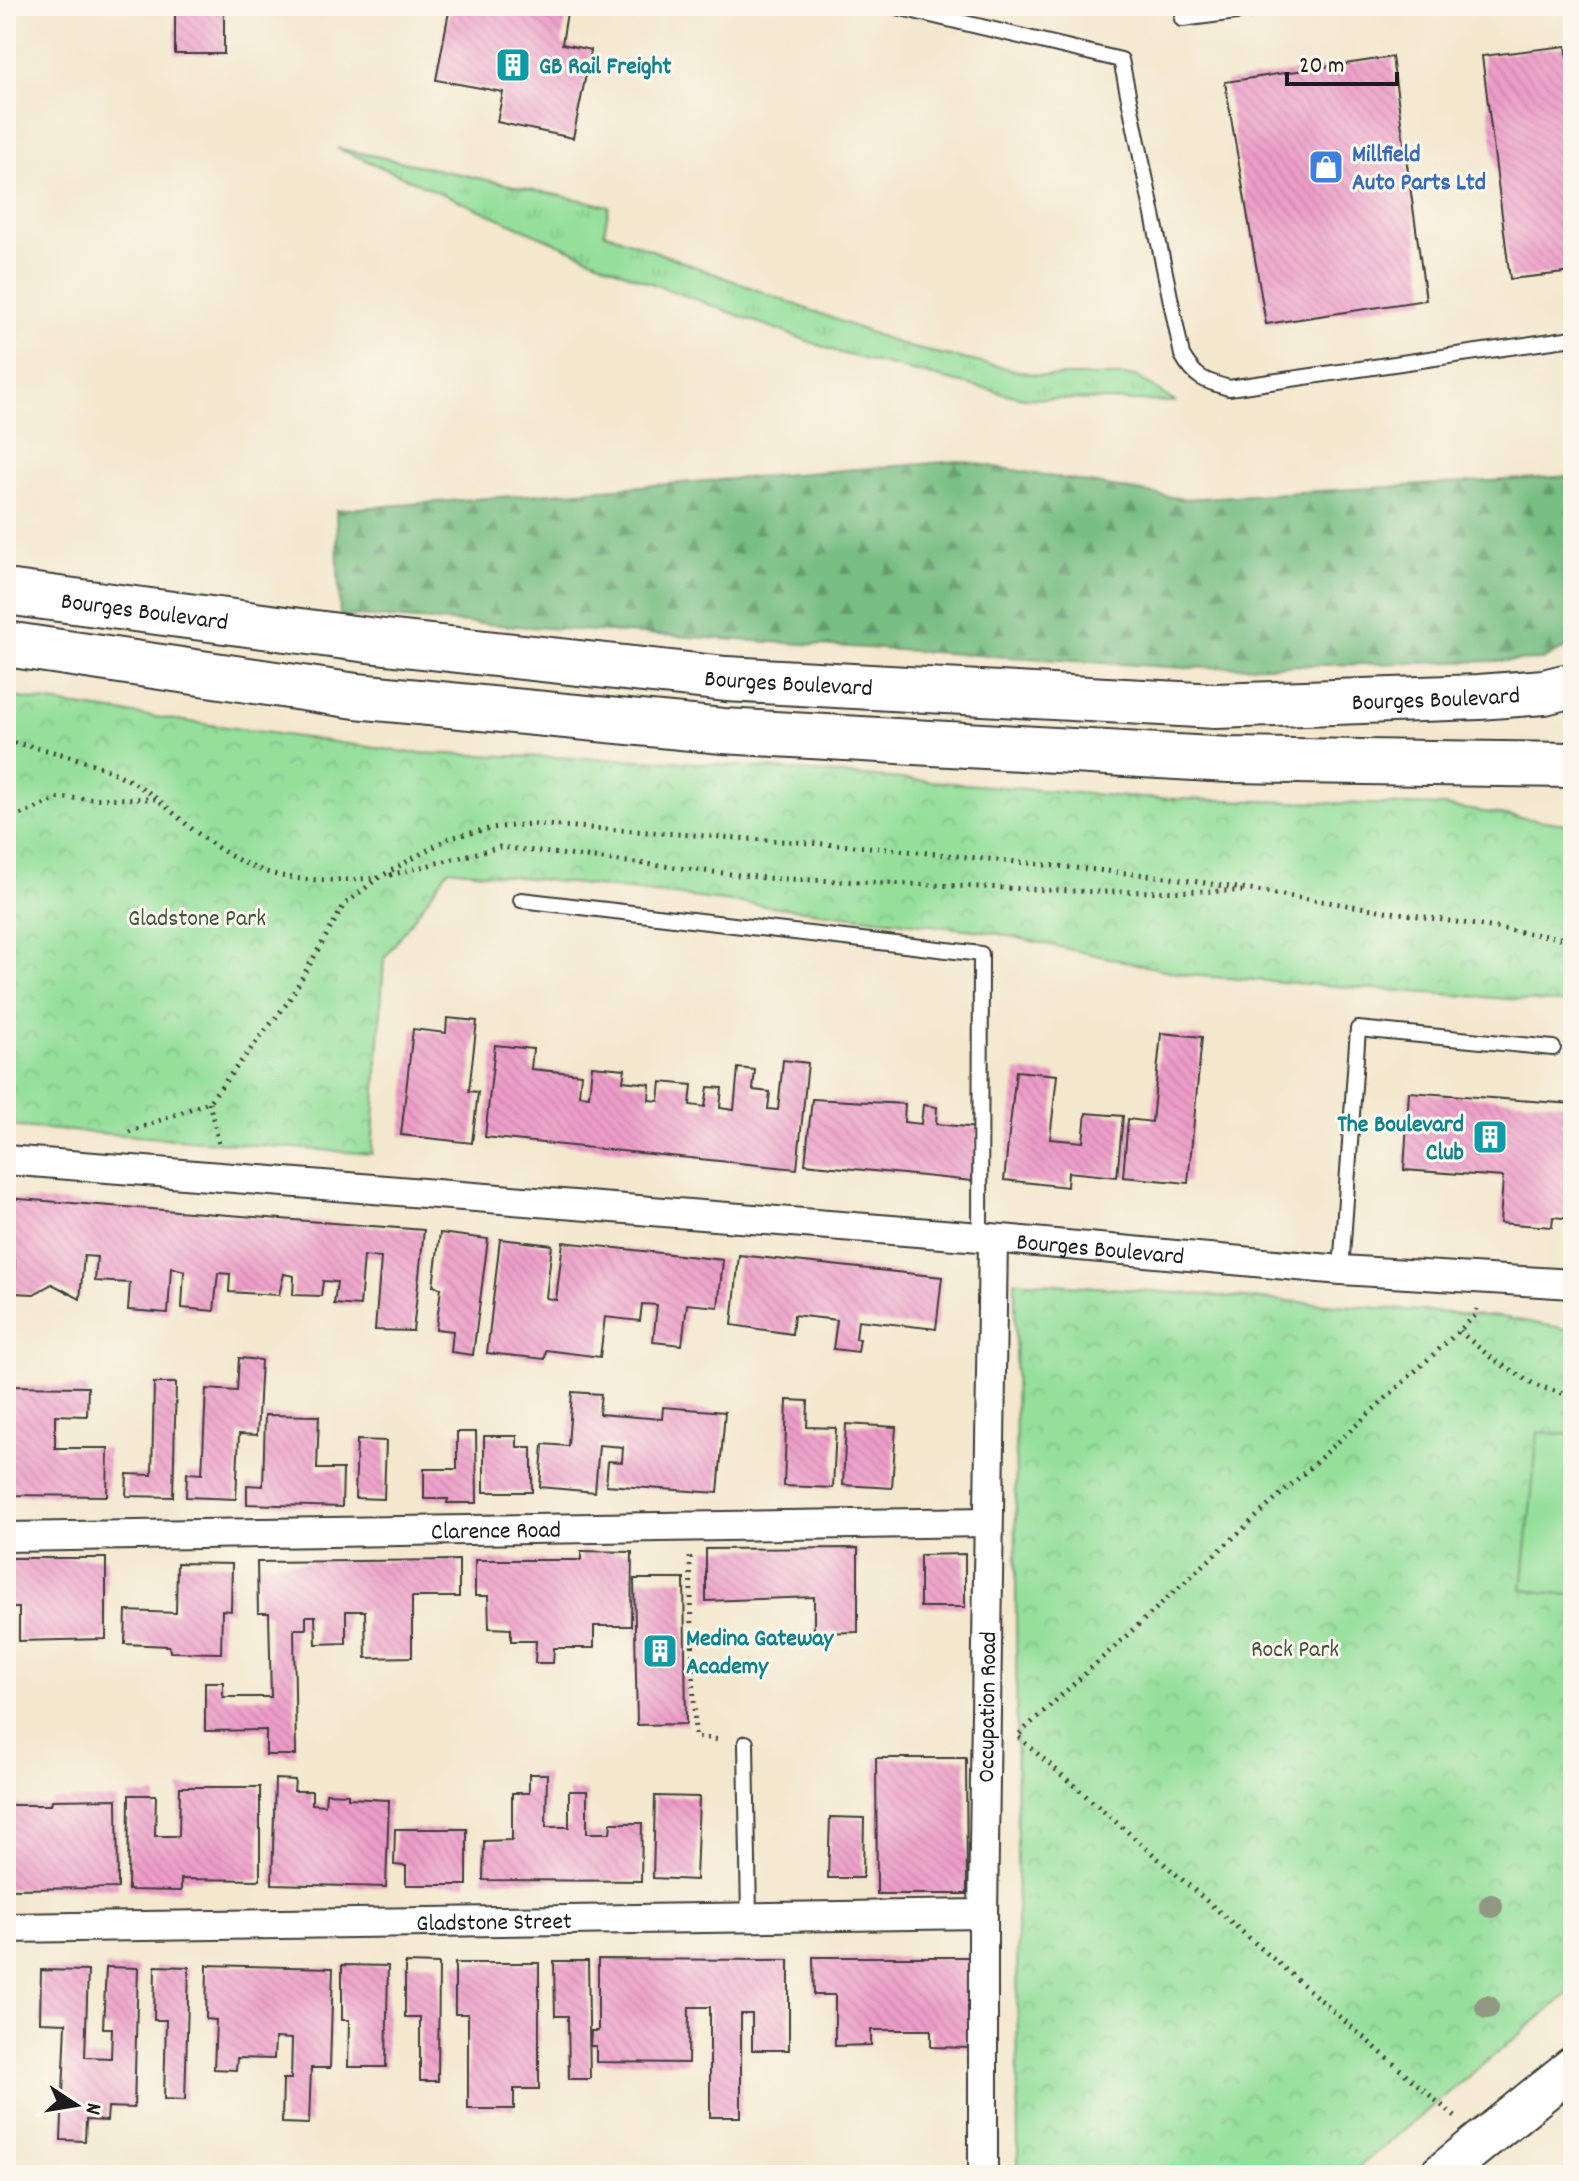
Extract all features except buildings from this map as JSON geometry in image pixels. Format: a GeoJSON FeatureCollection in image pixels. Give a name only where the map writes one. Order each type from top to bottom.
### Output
{"type":"FeatureCollection","features":[{"type":"Feature","properties":{"kind":"main road","name":"Bourges Boulevard"},"geometry":{"type":"LineString","coordinates":[[6,592],[376,641],[726,679],[1216,706],[1479,697],[1544,692],[1573,685]]}},
{"type":"Feature","properties":{"kind":"main road"},"geometry":{"type":"LineString","coordinates":[[6,644],[356,696],[723,731],[1229,760],[1573,765]]}},
{"type":"Feature","properties":{"kind":"street","name":"Bourges Boulevard"},"geometry":{"type":"LineString","coordinates":[[6,1160],[986,1238],[1341,1270],[1573,1284]]}},
{"type":"Feature","properties":{"kind":"street","name":"Occupation Road"},"geometry":{"type":"LineString","coordinates":[[983,2175],[983,1914],[991,1327],[986,1238]]}},
{"type":"Feature","properties":{"kind":"street","name":"Clarence Road"},"geometry":{"type":"LineString","coordinates":[[6,1537],[988,1522]]}},
{"type":"Feature","properties":{"kind":"street","name":"Gladstone Street"},"geometry":{"type":"LineString","coordinates":[[6,1928],[983,1914]]}},
{"type":"Feature","properties":{"kind":"street"},"geometry":{"type":"LineString","coordinates":[[1440,2175],[1573,2067]]}},
{"type":"Feature","properties":{"kind":"lane"},"geometry":{"type":"LineString","coordinates":[[893,6],[1121,60],[1182,355],[1192,372],[1209,383],[1229,388],[1573,338]]}},
{"type":"Feature","properties":{"kind":"lane"},"geometry":{"type":"LineString","coordinates":[[1182,19],[1282,6]]}},
{"type":"Feature","properties":{"kind":"lane"},"geometry":{"type":"LineString","coordinates":[[521,900],[981,954],[986,1238]]}},
{"type":"Feature","properties":{"kind":"lane"},"geometry":{"type":"LineString","coordinates":[[1341,1270],[1358,1029],[1553,1048]]}},
{"type":"Feature","properties":{"kind":"lane"},"geometry":{"type":"LineString","coordinates":[[746,1743],[749,1918]]}},
{"type":"Feature","properties":{"kind":"path"},"geometry":{"type":"LineString","coordinates":[[6,741],[52,750],[103,767],[142,788],[233,858],[267,874],[295,880],[378,878],[500,847],[765,878],[1099,892],[1261,891]]}},
{"type":"Feature","properties":{"kind":"path"},"geometry":{"type":"LineString","coordinates":[[6,821],[60,798],[155,799]]}},
{"type":"Feature","properties":{"kind":"path"},"geometry":{"type":"LineString","coordinates":[[129,1132],[209,1102],[288,1002],[344,905],[378,878],[449,838],[492,828],[531,824],[868,847],[1166,877],[1573,940]]}},
{"type":"Feature","properties":{"kind":"path"},"geometry":{"type":"LineString","coordinates":[[209,1102],[227,1179]]}},
{"type":"Feature","properties":{"kind":"path"},"geometry":{"type":"LineString","coordinates":[[1456,2117],[1017,1736],[1476,1315],[1481,1278]]}},
{"type":"Feature","properties":{"kind":"path"},"geometry":{"type":"LineString","coordinates":[[1459,1331],[1494,1360],[1537,1386],[1573,1396]]}},
{"type":"Feature","properties":{"kind":"path"},"geometry":{"type":"LineString","coordinates":[[689,1527],[695,1737],[746,1743]]}},
{"type":"Feature","properties":{"kind":"green space"},"geometry":{"type":"Polygon","coordinates":[[[337,148],[609,206],[604,232],[908,347],[1042,376],[1136,376],[1175,402],[1023,398],[843,354],[637,278],[337,148]]]}},
{"type":"Feature","properties":{"kind":"green space"},"geometry":{"type":"Polygon","coordinates":[[[960,461],[1183,499],[1573,476],[1573,644],[1542,660],[1184,668],[340,615],[336,510],[960,461]]]}},
{"type":"Feature","properties":{"kind":"green space","name":"Gladstone Park"},"geometry":{"type":"Polygon","coordinates":[[[6,696],[412,753],[673,761],[1140,798],[1442,806],[1573,825],[1573,1004],[1187,975],[991,932],[449,869],[384,959],[372,1154],[6,1126],[6,696]]]}},
{"type":"Feature","properties":{"kind":"green space","name":"Rock Park"},"geometry":{"type":"Polygon","coordinates":[[[1015,1281],[1502,1317],[1573,1330],[1573,1990],[1349,2175],[1018,2175],[1015,1281]]]}},
{"type":"Feature","properties":{"kind":"green space"},"geometry":{"type":"Polygon","coordinates":[[[1538,1432],[1573,1435],[1573,1595],[1522,1590],[1538,1432]]]}},
{"type":"Feature","properties":{"kind":"place","name":"GB Rail Freight"},"geometry":{"type":"Point","coordinates":[513,65]}},
{"type":"Feature","properties":{"kind":"place","name":"Millfield Auto Parts Ltd"},"geometry":{"type":"Point","coordinates":[1326,167]}},
{"type":"Feature","properties":{"kind":"place","name":"The Boulevard Club"},"geometry":{"type":"Point","coordinates":[1490,1137]}},
{"type":"Feature","properties":{"kind":"place","name":"Medina Gateway Academy"},"geometry":{"type":"Point","coordinates":[660,1651]}}]}
